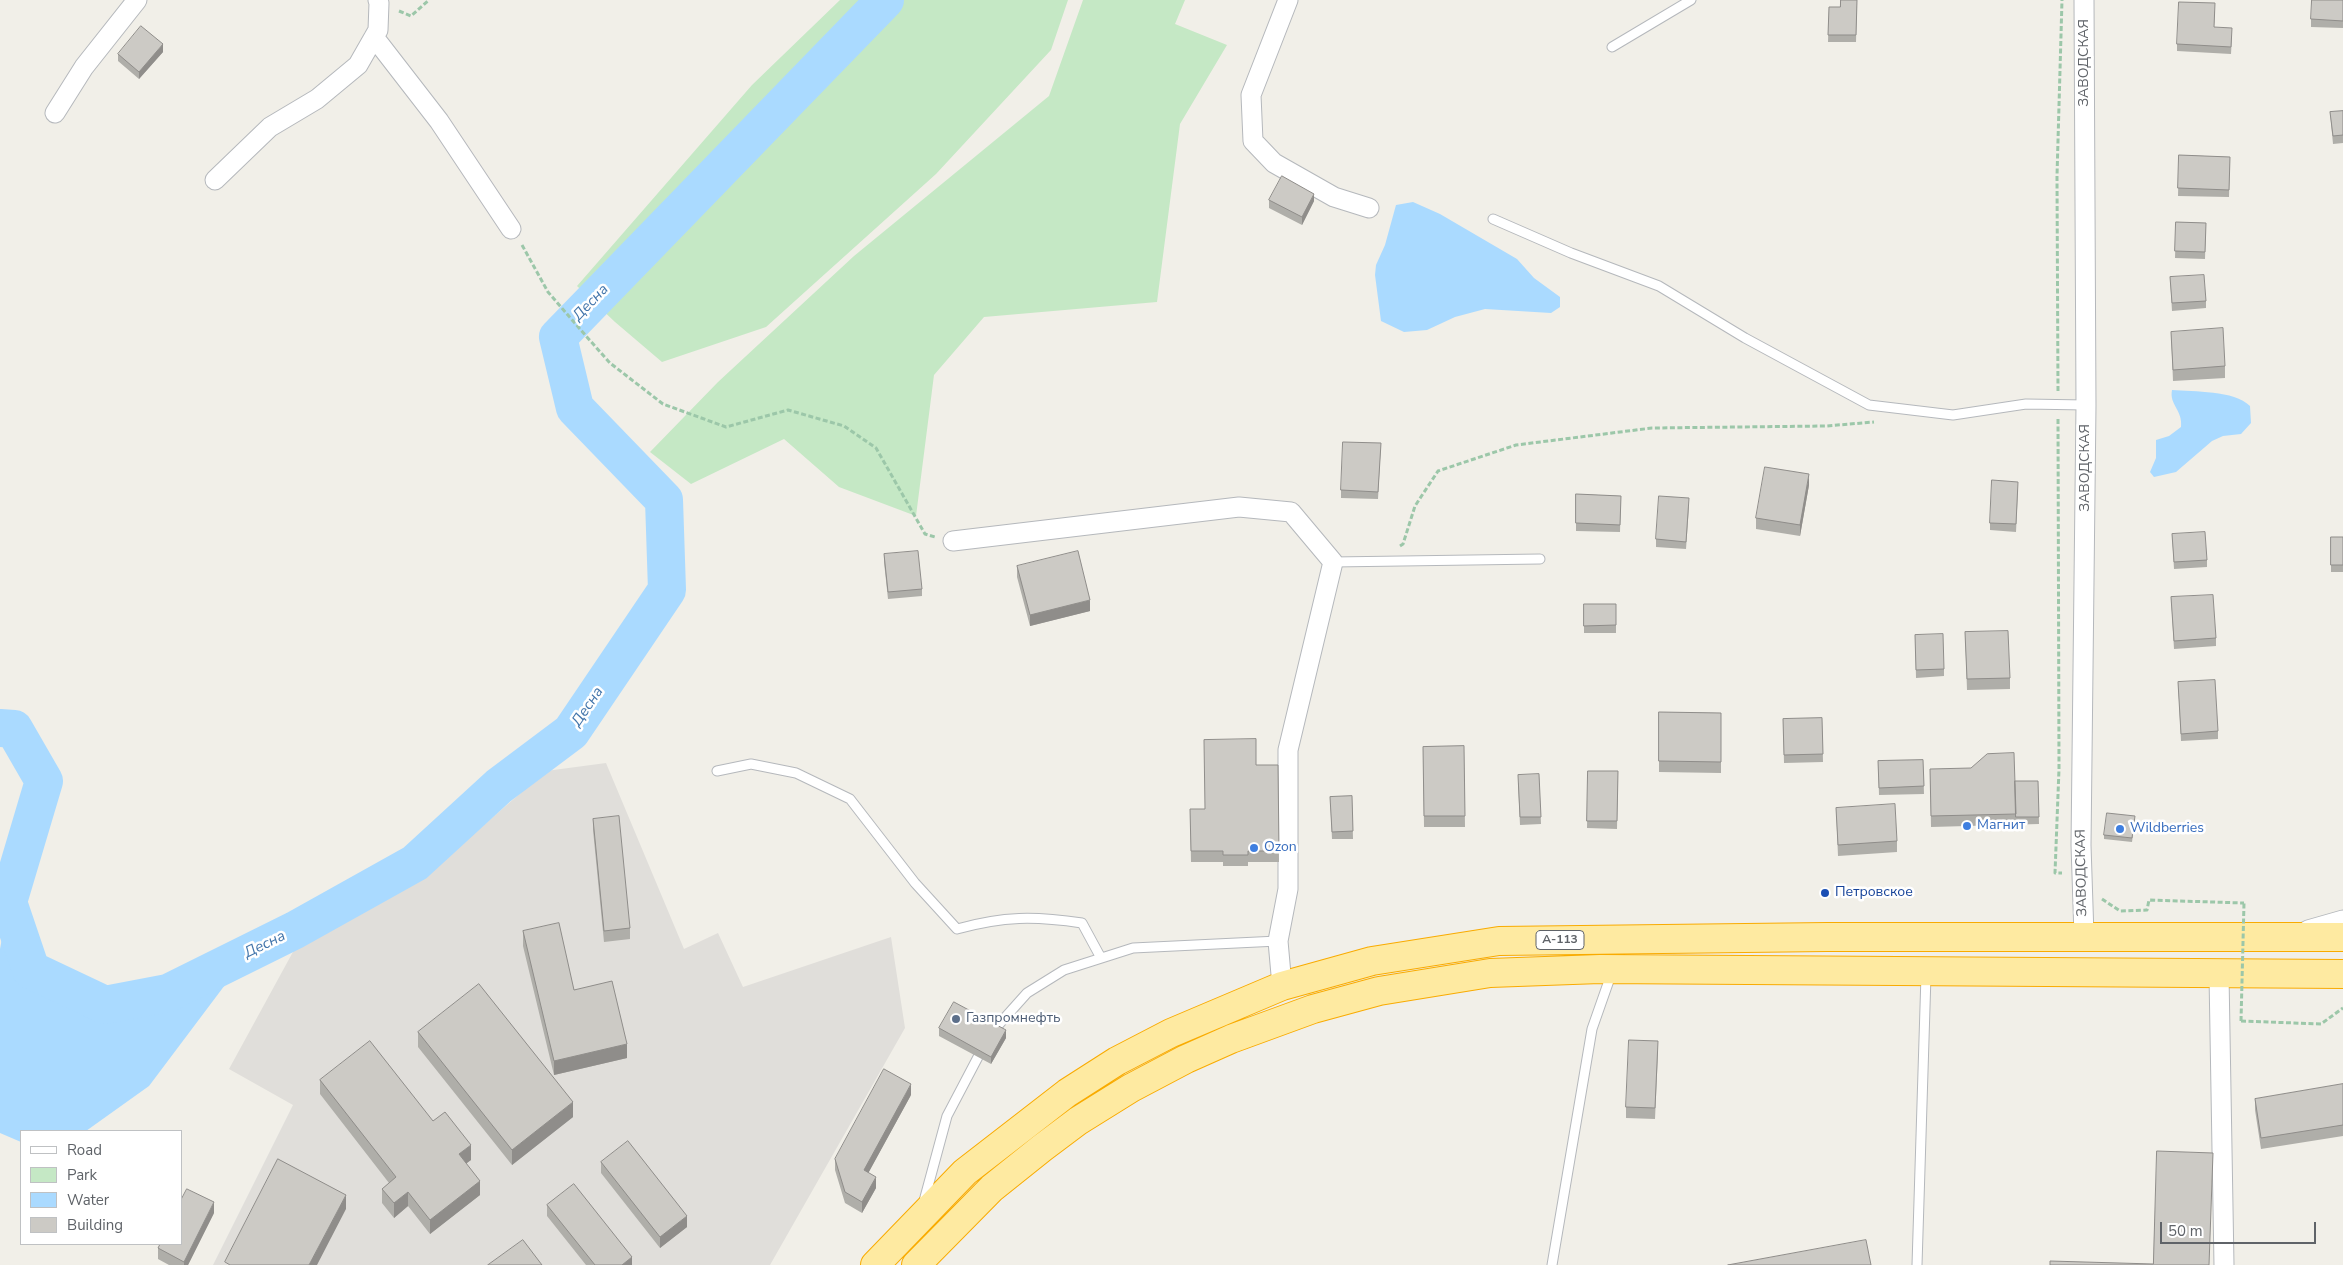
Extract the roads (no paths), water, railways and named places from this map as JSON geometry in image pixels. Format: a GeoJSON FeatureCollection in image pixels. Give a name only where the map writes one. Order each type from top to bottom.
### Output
{"type":"FeatureCollection","features":[{"type":"Feature","properties":{"kind":"highway","name":"А-113"},"geometry":{"type":"LineString","coordinates":[[875,1265],[965,1172],[1012,1134],[1075,1088],[1117,1062],[1171,1033],[1282,986],[1372,961],[1499,941],[2084,936],[2343,937]]}},
{"type":"Feature","properties":{"kind":"highway","name":"А-113"},"geometry":{"type":"LineString","coordinates":[[916,1265],[992,1188],[1078,1121],[1131,1088],[1186,1059],[1231,1039],[1313,1009],[1379,991],[1490,973],[1613,969],[2219,975],[2343,974]]}},
{"type":"Feature","properties":{"kind":"street"},"geometry":{"type":"LineString","coordinates":[[55,113],[84,67],[137,0]]}},
{"type":"Feature","properties":{"kind":"street"},"geometry":{"type":"LineString","coordinates":[[1288,0],[1251,95],[1252,141],[1274,163],[1334,197],[1370,208]]}},
{"type":"Feature","properties":{"kind":"street","name":"ЗАВОДСКАЯ"},"geometry":{"type":"LineString","coordinates":[[2084,0],[2086,405],[2082,872],[2084,936]]}},
{"type":"Feature","properties":{"kind":"street"},"geometry":{"type":"LineString","coordinates":[[215,180],[270,127],[317,99],[358,65],[378,30],[378,2]]}},
{"type":"Feature","properties":{"kind":"street"},"geometry":{"type":"LineString","coordinates":[[374,37],[439,121],[510,229]]}},
{"type":"Feature","properties":{"kind":"street"},"geometry":{"type":"LineString","coordinates":[[953,541],[1239,507],[1291,512],[1333,562],[1288,750],[1288,889],[1278,941],[1282,986]]}},
{"type":"Feature","properties":{"kind":"street"},"geometry":{"type":"LineString","coordinates":[[2285,937],[2343,920]]}},
{"type":"Feature","properties":{"kind":"street"},"geometry":{"type":"LineString","coordinates":[[2219,975],[2224,1265]]}},
{"type":"Feature","properties":{"kind":"lane"},"geometry":{"type":"LineString","coordinates":[[1612,47],[1691,0]]}},
{"type":"Feature","properties":{"kind":"lane"},"geometry":{"type":"LineString","coordinates":[[1493,218],[1570,253],[1659,286],[1745,338],[1869,404],[1953,415],[2026,404],[2086,405]]}},
{"type":"Feature","properties":{"kind":"lane"},"geometry":{"type":"LineString","coordinates":[[1333,562],[1540,559]]}},
{"type":"Feature","properties":{"kind":"lane"},"geometry":{"type":"LineString","coordinates":[[717,772],[751,764],[796,773],[850,799],[915,883],[957,928],[1001,919],[1045,918],[1082,923],[1101,958]]}},
{"type":"Feature","properties":{"kind":"lane"},"geometry":{"type":"LineString","coordinates":[[993,1031],[1026,993],[1064,970],[1101,958],[1133,948],[1278,941]]}},
{"type":"Feature","properties":{"kind":"lane"},"geometry":{"type":"LineString","coordinates":[[1552,1265],[1592,1029],[1613,969]]}},
{"type":"Feature","properties":{"kind":"lane"},"geometry":{"type":"LineString","coordinates":[[1917,1265],[1926,972]]}},
{"type":"Feature","properties":{"kind":"lane"},"geometry":{"type":"LineString","coordinates":[[921,1216],[947,1116],[978,1057]]}},
{"type":"Feature","properties":{"kind":"water"},"geometry":{"type":"Polygon","coordinates":[[[1413,202],[1440,214],[1517,259],[1534,278],[1560,297],[1560,307],[1551,313],[1485,309],[1455,317],[1427,330],[1404,332],[1381,321],[1375,275],[1376,265],[1385,245],[1396,205],[1413,202]]]}},
{"type":"Feature","properties":{"kind":"water"},"geometry":{"type":"Polygon","coordinates":[[[2172,390],[2224,394],[2234,397],[2250,406],[2251,423],[2241,434],[2223,436],[2212,441],[2176,472],[2154,477],[2150,472],[2156,458],[2156,440],[2169,436],[2181,427],[2180,416],[2172,400],[2172,390]]]}},
{"type":"Feature","properties":{"kind":"water"},"geometry":{"type":"Polygon","coordinates":[[[10,895],[31,970],[106,1005],[168,993],[249,953],[149,1086],[87,1130],[20,1130],[20,1142],[0,1133],[0,949],[10,895]]]}},
{"type":"Feature","properties":{"kind":"waterway","name":"Десна"},"geometry":{"type":"LineString","coordinates":[[0,728],[14,729],[44,781],[8,902],[31,970],[105,1005],[168,993],[295,930],[415,863],[499,786],[571,732],[667,590],[664,500],[575,408],[558,337],[885,0]]}},
{"type":"Feature","properties":{"kind":"place","name":"Магнит"},"geometry":{"type":"Point","coordinates":[1967,826]}},
{"type":"Feature","properties":{"kind":"place","name":"Wildberries"},"geometry":{"type":"Point","coordinates":[2120,829]}},
{"type":"Feature","properties":{"kind":"place","name":"Ozon"},"geometry":{"type":"Point","coordinates":[1254,848]}},
{"type":"Feature","properties":{"kind":"place","name":"Петровское"},"geometry":{"type":"Point","coordinates":[1825,893]}},
{"type":"Feature","properties":{"kind":"place","name":"Газпромнефть"},"geometry":{"type":"Point","coordinates":[956,1019]}}]}
